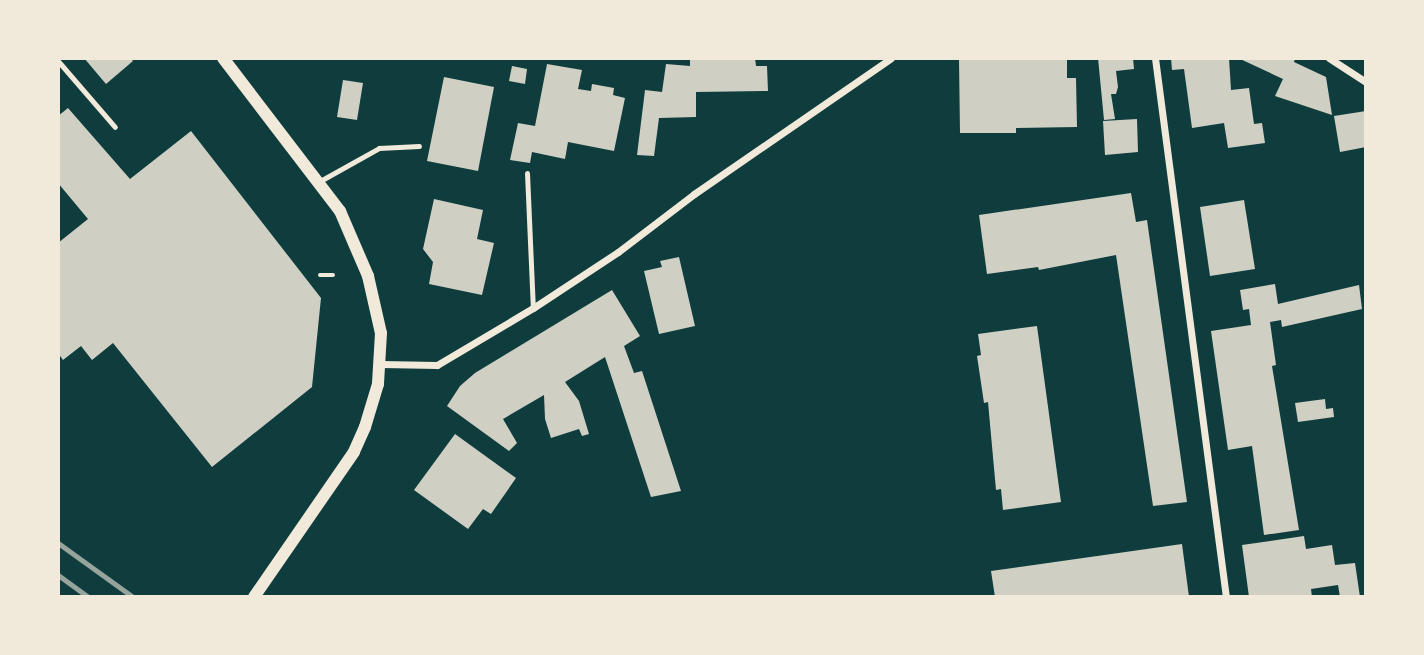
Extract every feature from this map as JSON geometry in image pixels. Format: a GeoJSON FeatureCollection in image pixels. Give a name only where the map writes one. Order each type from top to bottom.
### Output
{"type":"FeatureCollection","features":[{"type":"Feature","properties":{"kind":"street"},"geometry":{"type":"LineString","coordinates":[[223,58],[320,181],[351,230],[369,276],[381,333],[380,364],[373,404],[354,452],[254,597]]}},
{"type":"Feature","properties":{"kind":"street"},"geometry":{"type":"LineString","coordinates":[[380,364],[437,365],[533,308],[618,252],[783,131],[891,58]]}},
{"type":"Feature","properties":{"kind":"street"},"geometry":{"type":"LineString","coordinates":[[1155,58],[1226,597]]}},
{"type":"Feature","properties":{"kind":"street"},"geometry":{"type":"LineString","coordinates":[[1328,58],[1366,82]]}},
{"type":"Feature","properties":{"kind":"lane"},"geometry":{"type":"LineString","coordinates":[[58,61],[115,127]]}},
{"type":"Feature","properties":{"kind":"lane"},"geometry":{"type":"LineString","coordinates":[[320,181],[379,148],[419,146]]}},
{"type":"Feature","properties":{"kind":"lane"},"geometry":{"type":"LineString","coordinates":[[527,173],[533,308]]}},
{"type":"Feature","properties":{"kind":"path"},"geometry":{"type":"LineString","coordinates":[[320,275],[333,275]]}},
{"type":"Feature","properties":{"kind":"building"},"geometry":{"type":"Polygon","coordinates":[[[84,58],[130,58],[133,61],[106,84],[84,58]]]}},
{"type":"Feature","properties":{"kind":"building"},"geometry":{"type":"Polygon","coordinates":[[[690,58],[755,58],[756,66],[767,66],[768,91],[696,92],[696,117],[659,118],[654,156],[637,155],[645,90],[662,92],[666,64],[690,66],[690,58]]]}},
{"type":"Feature","properties":{"kind":"building"},"geometry":{"type":"Polygon","coordinates":[[[1067,58],[1067,78],[1076,78],[1077,127],[1016,128],[1016,133],[960,133],[959,60],[1067,58]]]}},
{"type":"Feature","properties":{"kind":"building"},"geometry":{"type":"Polygon","coordinates":[[[1098,58],[1133,58],[1134,69],[1116,71],[1118,87],[1116,94],[1111,94],[1115,119],[1104,120],[1098,58]]]}},
{"type":"Feature","properties":{"kind":"building"},"geometry":{"type":"Polygon","coordinates":[[[1171,58],[1229,58],[1231,90],[1249,88],[1254,124],[1262,123],[1265,143],[1228,148],[1224,123],[1192,128],[1184,69],[1172,70],[1171,58]]]}},
{"type":"Feature","properties":{"kind":"building"},"geometry":{"type":"Polygon","coordinates":[[[1238,58],[1295,58],[1294,62],[1326,77],[1332,115],[1275,96],[1283,79],[1238,58]]]}},
{"type":"Feature","properties":{"kind":"building"},"geometry":{"type":"Polygon","coordinates":[[[547,64],[582,70],[578,89],[591,91],[592,84],[614,88],[613,95],[625,98],[614,151],[568,142],[565,159],[532,152],[530,163],[510,160],[518,123],[535,126],[547,64]]]}},
{"type":"Feature","properties":{"kind":"building"},"geometry":{"type":"Polygon","coordinates":[[[512,66],[527,69],[525,84],[509,81],[512,66]]]}},
{"type":"Feature","properties":{"kind":"building"},"geometry":{"type":"Polygon","coordinates":[[[444,77],[494,87],[478,171],[427,161],[444,77]]]}},
{"type":"Feature","properties":{"kind":"building"},"geometry":{"type":"Polygon","coordinates":[[[343,80],[363,83],[357,120],[337,117],[343,80]]]}},
{"type":"Feature","properties":{"kind":"building"},"geometry":{"type":"Polygon","coordinates":[[[68,108],[130,179],[191,131],[321,298],[312,387],[212,467],[113,343],[92,360],[81,346],[63,360],[58,353],[58,243],[88,219],[58,183],[58,116],[68,108]]]}},
{"type":"Feature","properties":{"kind":"building"},"geometry":{"type":"Polygon","coordinates":[[[1366,111],[1366,147],[1340,152],[1334,116],[1366,111]]]}},
{"type":"Feature","properties":{"kind":"building"},"geometry":{"type":"Polygon","coordinates":[[[1137,119],[1138,152],[1105,155],[1103,121],[1137,119]]]}},
{"type":"Feature","properties":{"kind":"building"},"geometry":{"type":"Polygon","coordinates":[[[1131,193],[1136,222],[1147,220],[1187,502],[1153,506],[1116,255],[1039,270],[1038,267],[987,274],[979,215],[1131,193]]]}},
{"type":"Feature","properties":{"kind":"building"},"geometry":{"type":"Polygon","coordinates":[[[434,199],[483,210],[477,239],[494,243],[482,295],[429,284],[433,262],[423,249],[434,199]]]}},
{"type":"Feature","properties":{"kind":"building"},"geometry":{"type":"Polygon","coordinates":[[[1244,200],[1255,269],[1210,276],[1200,207],[1244,200]]]}},
{"type":"Feature","properties":{"kind":"building"},"geometry":{"type":"Polygon","coordinates":[[[679,257],[695,326],[659,334],[644,271],[662,267],[660,261],[679,257]]]}},
{"type":"Feature","properties":{"kind":"building"},"geometry":{"type":"Polygon","coordinates":[[[1275,284],[1278,304],[1359,285],[1362,309],[1282,327],[1281,320],[1270,322],[1276,365],[1272,366],[1299,530],[1264,535],[1252,446],[1228,450],[1211,331],[1251,325],[1249,309],[1243,310],[1240,290],[1275,284]]]}},
{"type":"Feature","properties":{"kind":"building"},"geometry":{"type":"Polygon","coordinates":[[[612,290],[640,336],[624,346],[634,373],[642,371],[681,491],[651,497],[605,357],[565,382],[579,401],[589,434],[582,436],[579,429],[551,438],[545,419],[544,395],[503,419],[517,443],[509,451],[447,406],[460,386],[475,373],[612,290]]]}},
{"type":"Feature","properties":{"kind":"building"},"geometry":{"type":"Polygon","coordinates":[[[1037,326],[1061,502],[1003,510],[1001,489],[996,490],[988,402],[984,403],[977,356],[981,355],[978,334],[1037,326]]]}},
{"type":"Feature","properties":{"kind":"building"},"geometry":{"type":"Polygon","coordinates":[[[1325,399],[1326,409],[1333,408],[1334,417],[1298,422],[1295,403],[1325,399]]]}},
{"type":"Feature","properties":{"kind":"building"},"geometry":{"type":"Polygon","coordinates":[[[455,434],[516,478],[491,514],[483,509],[468,529],[414,490],[455,434]]]}},
{"type":"Feature","properties":{"kind":"building"},"geometry":{"type":"Polygon","coordinates":[[[1304,536],[1306,549],[1332,545],[1335,565],[1355,563],[1360,597],[1340,597],[1338,585],[1311,589],[1312,597],[1249,597],[1242,545],[1304,536]]]}},
{"type":"Feature","properties":{"kind":"building"},"geometry":{"type":"Polygon","coordinates":[[[1182,544],[1189,597],[995,597],[991,571],[1182,544]]]}},
{"type":"Feature","properties":{"kind":"railway"},"geometry":{"type":"LineString","coordinates":[[58,543],[133,597]]}},
{"type":"Feature","properties":{"kind":"railway"},"geometry":{"type":"LineString","coordinates":[[58,575],[88,597]]}}]}
